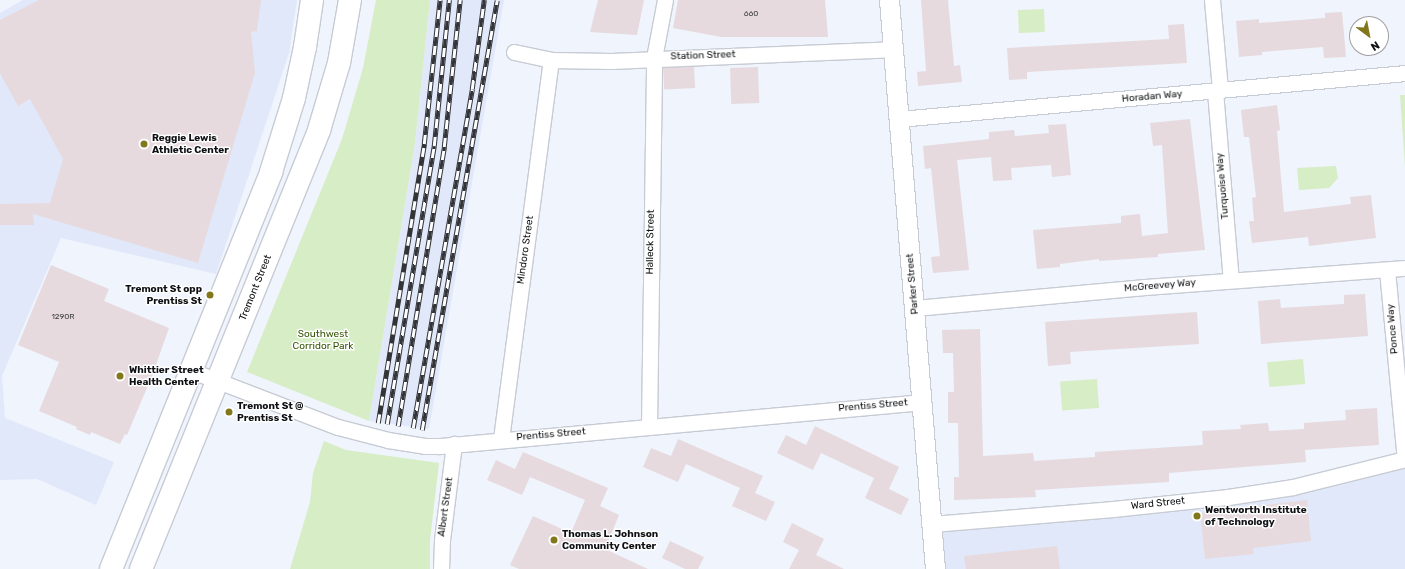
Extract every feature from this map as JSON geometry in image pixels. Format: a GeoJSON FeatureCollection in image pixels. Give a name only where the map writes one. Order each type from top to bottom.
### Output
{"type":"FeatureCollection","features":[{"type":"Feature","properties":{"kind":"main road"},"geometry":{"type":"LineString","coordinates":[[111,569],[258,208],[279,149],[299,76],[312,0]]}},
{"type":"Feature","properties":{"kind":"main road","name":"Tremont Street"},"geometry":{"type":"LineString","coordinates":[[141,569],[319,130],[339,63],[350,0]]}},
{"type":"Feature","properties":{"kind":"street","name":"Halleck Street"},"geometry":{"type":"LineString","coordinates":[[649,426],[654,58],[665,0]]}},
{"type":"Feature","properties":{"kind":"street","name":"Parker Street"},"geometry":{"type":"LineString","coordinates":[[889,0],[935,569]]}},
{"type":"Feature","properties":{"kind":"street","name":"Turquoise Way"},"geometry":{"type":"LineString","coordinates":[[1212,0],[1231,280]]}},
{"type":"Feature","properties":{"kind":"street","name":"Station Street"},"geometry":{"type":"LineString","coordinates":[[514,52],[551,60],[611,61],[892,49]]}},
{"type":"Feature","properties":{"kind":"street","name":"Mindoro Street"},"geometry":{"type":"LineString","coordinates":[[501,439],[551,60]]}},
{"type":"Feature","properties":{"kind":"street","name":"Horadan Way"},"geometry":{"type":"LineString","coordinates":[[899,119],[1405,73]]}},
{"type":"Feature","properties":{"kind":"street","name":"McGreevey Way"},"geometry":{"type":"LineString","coordinates":[[915,308],[1231,280],[1405,268]]}},
{"type":"Feature","properties":{"kind":"street","name":"Ponce Way"},"geometry":{"type":"LineString","coordinates":[[1388,270],[1405,459]]}},
{"type":"Feature","properties":{"kind":"street","name":"Prentiss Street"},"geometry":{"type":"LineString","coordinates":[[192,371],[338,427],[403,443],[424,446],[921,402]]}},
{"type":"Feature","properties":{"kind":"street","name":"Albert Street"},"geometry":{"type":"LineString","coordinates":[[441,569],[442,540],[454,444]]}},
{"type":"Feature","properties":{"kind":"street","name":"Ward Street"},"geometry":{"type":"LineString","coordinates":[[932,524],[1114,509],[1228,497],[1293,487],[1405,459]]}},
{"type":"Feature","properties":{"kind":"shaded area","name":"Reggie Lewis Athletic Center"},"geometry":{"type":"Polygon","coordinates":[[[23,0],[297,0],[289,53],[216,274],[61,238],[2,376],[5,418],[114,462],[96,505],[37,479],[0,480],[0,13],[23,0]]]}},
{"type":"Feature","properties":{"kind":"shaded area"},"geometry":{"type":"Polygon","coordinates":[[[430,0],[504,0],[429,429],[369,421],[415,143],[430,0]]]}},
{"type":"Feature","properties":{"kind":"shaded area","name":"Wentworth Institute of Technology"},"geometry":{"type":"Polygon","coordinates":[[[1405,459],[1405,569],[935,569],[932,524],[1228,497],[1405,459]]]}},
{"type":"Feature","properties":{"kind":"green space","name":"Southwest Corridor Park"},"geometry":{"type":"Polygon","coordinates":[[[376,0],[430,0],[415,143],[369,421],[247,372],[342,139],[363,68],[376,0]]]}},
{"type":"Feature","properties":{"kind":"green space"},"geometry":{"type":"Polygon","coordinates":[[[1044,9],[1045,32],[1019,33],[1018,10],[1044,9]]]}},
{"type":"Feature","properties":{"kind":"green space"},"geometry":{"type":"Polygon","coordinates":[[[1400,95],[1405,95],[1405,167],[1400,95]]]}},
{"type":"Feature","properties":{"kind":"green space"},"geometry":{"type":"Polygon","coordinates":[[[1336,166],[1338,178],[1329,188],[1299,190],[1297,168],[1336,166]]]}},
{"type":"Feature","properties":{"kind":"green space"},"geometry":{"type":"Polygon","coordinates":[[[1303,359],[1305,384],[1269,387],[1267,362],[1303,359]]]}},
{"type":"Feature","properties":{"kind":"green space"},"geometry":{"type":"Polygon","coordinates":[[[1097,379],[1099,408],[1062,411],[1060,382],[1097,379]]]}},
{"type":"Feature","properties":{"kind":"green space"},"geometry":{"type":"Polygon","coordinates":[[[324,441],[346,450],[439,463],[430,540],[430,569],[290,569],[310,502],[313,473],[324,441]]]}},
{"type":"Feature","properties":{"kind":"building","name":"Reggie Lewis Athletic Center"},"geometry":{"type":"Polygon","coordinates":[[[39,0],[261,0],[257,31],[251,32],[255,73],[198,263],[33,214],[34,225],[0,225],[0,204],[50,203],[63,159],[30,99],[18,106],[0,73],[0,20],[39,0]]]}},
{"type":"Feature","properties":{"kind":"building"},"geometry":{"type":"Polygon","coordinates":[[[598,0],[644,0],[637,35],[590,32],[598,0]]]}},
{"type":"Feature","properties":{"kind":"building"},"geometry":{"type":"Polygon","coordinates":[[[678,0],[825,0],[828,37],[721,37],[673,28],[678,0]]]}},
{"type":"Feature","properties":{"kind":"building"},"geometry":{"type":"Polygon","coordinates":[[[921,0],[948,0],[954,66],[960,65],[962,82],[918,86],[917,72],[926,71],[921,0]]]}},
{"type":"Feature","properties":{"kind":"building"},"geometry":{"type":"Polygon","coordinates":[[[1342,12],[1346,57],[1324,58],[1323,47],[1262,52],[1262,55],[1239,57],[1236,21],[1259,19],[1259,23],[1325,18],[1325,13],[1342,12]]]}},
{"type":"Feature","properties":{"kind":"building"},"geometry":{"type":"Polygon","coordinates":[[[1184,24],[1187,63],[1027,72],[1027,79],[1009,80],[1007,48],[1169,39],[1168,25],[1184,24]]]}},
{"type":"Feature","properties":{"kind":"building"},"geometry":{"type":"Polygon","coordinates":[[[694,66],[695,88],[664,90],[663,68],[694,66]]]}},
{"type":"Feature","properties":{"kind":"building"},"geometry":{"type":"Polygon","coordinates":[[[758,67],[759,103],[731,104],[730,68],[758,67]]]}},
{"type":"Feature","properties":{"kind":"building"},"geometry":{"type":"Polygon","coordinates":[[[1277,105],[1280,130],[1277,131],[1284,212],[1351,204],[1350,197],[1371,195],[1376,238],[1309,246],[1308,237],[1252,243],[1249,221],[1254,221],[1252,198],[1256,197],[1249,137],[1244,137],[1241,110],[1277,105]]]}},
{"type":"Feature","properties":{"kind":"building"},"geometry":{"type":"Polygon","coordinates":[[[1190,119],[1205,250],[1158,254],[1158,257],[1099,261],[1099,259],[1060,264],[1060,267],[1037,269],[1033,230],[1121,223],[1121,216],[1140,214],[1142,236],[1168,233],[1162,145],[1153,146],[1150,123],[1190,119]]]}},
{"type":"Feature","properties":{"kind":"building"},"geometry":{"type":"Polygon","coordinates":[[[1066,124],[1071,175],[1052,177],[1051,165],[1011,168],[1012,180],[993,181],[991,157],[957,160],[969,270],[933,273],[931,257],[940,256],[931,168],[925,169],[923,146],[989,139],[989,132],[1014,130],[1015,136],[1049,133],[1048,125],[1066,124]]]}},
{"type":"Feature","properties":{"kind":"building"},"geometry":{"type":"Polygon","coordinates":[[[51,265],[109,289],[104,301],[169,328],[152,376],[127,435],[125,434],[120,444],[91,432],[90,435],[76,429],[77,427],[39,411],[59,362],[18,345],[51,265]]]}},
{"type":"Feature","properties":{"kind":"building"},"geometry":{"type":"Polygon","coordinates":[[[1365,294],[1368,336],[1261,344],[1258,301],[1280,299],[1281,308],[1344,304],[1344,295],[1365,294]]]}},
{"type":"Feature","properties":{"kind":"building"},"geometry":{"type":"Polygon","coordinates":[[[1197,312],[1199,344],[1070,352],[1071,364],[1048,366],[1045,322],[1197,312]]]}},
{"type":"Feature","properties":{"kind":"building"},"geometry":{"type":"Polygon","coordinates":[[[980,329],[983,456],[1033,453],[1034,461],[1095,457],[1095,452],[1203,445],[1202,431],[1241,429],[1240,425],[1268,423],[1269,431],[1304,429],[1304,423],[1346,420],[1345,410],[1377,408],[1379,445],[1305,450],[1306,462],[1169,473],[1169,482],[1035,490],[1036,497],[954,500],[954,477],[959,477],[958,423],[948,423],[948,392],[954,392],[953,353],[943,353],[942,330],[980,329]]]}},
{"type":"Feature","properties":{"kind":"building"},"geometry":{"type":"Polygon","coordinates":[[[815,426],[899,467],[889,489],[909,499],[901,515],[865,498],[874,478],[821,453],[813,470],[777,453],[786,435],[806,445],[815,426]]]}},
{"type":"Feature","properties":{"kind":"building"},"geometry":{"type":"Polygon","coordinates":[[[678,439],[763,476],[755,493],[775,502],[766,521],[732,506],[740,488],[686,464],[678,482],[643,467],[651,448],[671,456],[678,439]]]}},
{"type":"Feature","properties":{"kind":"building"},"geometry":{"type":"Polygon","coordinates":[[[523,452],[608,488],[600,506],[619,515],[605,549],[648,569],[519,569],[510,565],[533,516],[571,533],[585,500],[530,477],[522,495],[487,480],[496,460],[515,469],[523,452]]]}},
{"type":"Feature","properties":{"kind":"building"},"geometry":{"type":"Polygon","coordinates":[[[1307,500],[1311,541],[1253,548],[1254,554],[1205,559],[1200,513],[1307,500]]]}},
{"type":"Feature","properties":{"kind":"building"},"geometry":{"type":"Polygon","coordinates":[[[792,523],[824,539],[816,555],[844,569],[789,569],[799,550],[783,542],[792,523]]]}},
{"type":"Feature","properties":{"kind":"building"},"geometry":{"type":"Polygon","coordinates":[[[670,541],[704,557],[698,569],[685,569],[662,558],[670,541]]]}},
{"type":"Feature","properties":{"kind":"building"},"geometry":{"type":"Polygon","coordinates":[[[1057,546],[1060,569],[966,569],[964,556],[1057,546]]]}},
{"type":"Feature","properties":{"kind":"railway"},"geometry":{"type":"LineString","coordinates":[[378,423],[424,144],[440,0]]}},
{"type":"Feature","properties":{"kind":"railway"},"geometry":{"type":"LineString","coordinates":[[387,424],[434,146],[449,0]]}},
{"type":"Feature","properties":{"kind":"railway"},"geometry":{"type":"LineString","coordinates":[[398,426],[444,147],[460,0]]}},
{"type":"Feature","properties":{"kind":"railway"},"geometry":{"type":"LineString","coordinates":[[413,428],[472,89],[484,0]]}},
{"type":"Feature","properties":{"kind":"railway"},"geometry":{"type":"LineString","coordinates":[[422,430],[497,0]]}},
{"type":"Feature","properties":{"kind":"place","name":"Reggie Lewis Athletic Center"},"geometry":{"type":"Point","coordinates":[144,144]}},
{"type":"Feature","properties":{"kind":"place","name":"Tremont St opp Prentiss St"},"geometry":{"type":"Point","coordinates":[210,295]}},
{"type":"Feature","properties":{"kind":"place","name":"Whittier Street Health Center"},"geometry":{"type":"Point","coordinates":[120,376]}},
{"type":"Feature","properties":{"kind":"place","name":"Tremont St @ Prentiss St"},"geometry":{"type":"Point","coordinates":[229,412]}},
{"type":"Feature","properties":{"kind":"place","name":"Wentworth Institute of Technology"},"geometry":{"type":"Point","coordinates":[1197,516]}},
{"type":"Feature","properties":{"kind":"place","name":"Thomas L. Johnson Community Center"},"geometry":{"type":"Point","coordinates":[554,540]}}]}
